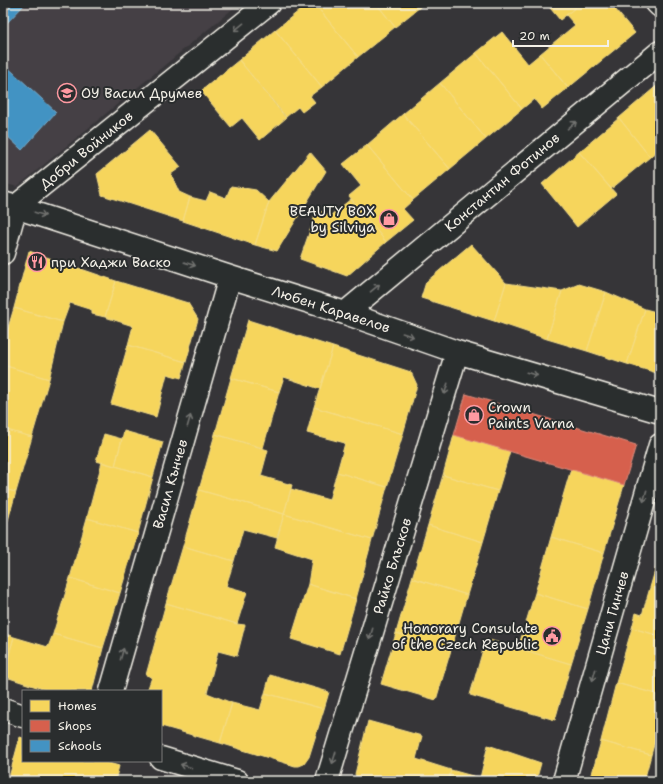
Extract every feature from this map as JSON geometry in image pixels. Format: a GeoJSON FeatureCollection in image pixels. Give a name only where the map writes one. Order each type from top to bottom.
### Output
{"type":"FeatureCollection","features":[{"type":"Feature","properties":{"kind":"street","name":"Добри Войников"},"geometry":{"type":"LineString","coordinates":[[10,205],[269,3]]}},
{"type":"Feature","properties":{"kind":"street"},"geometry":{"type":"LineString","coordinates":[[657,3],[660,6]]}},
{"type":"Feature","properties":{"kind":"street","name":"Константин Фотинов"},"geometry":{"type":"LineString","coordinates":[[345,313],[660,52]]}},
{"type":"Feature","properties":{"kind":"street"},"geometry":{"type":"LineString","coordinates":[[3,253],[10,205]]}},
{"type":"Feature","properties":{"kind":"street","name":"Любен Каравелов"},"geometry":{"type":"LineString","coordinates":[[10,205],[345,313],[457,352],[660,412]]}},
{"type":"Feature","properties":{"kind":"street","name":"Васил Кънчев"},"geometry":{"type":"LineString","coordinates":[[111,690],[230,277]]}},
{"type":"Feature","properties":{"kind":"street","name":"Райко Блъсков"},"geometry":{"type":"LineString","coordinates":[[327,781],[457,352]]}},
{"type":"Feature","properties":{"kind":"street","name":"Цани Гинчев"},"geometry":{"type":"LineString","coordinates":[[564,781],[660,445]]}},
{"type":"Feature","properties":{"kind":"street"},"geometry":{"type":"LineString","coordinates":[[3,709],[22,716]]}},
{"type":"Feature","properties":{"kind":"street"},"geometry":{"type":"LineString","coordinates":[[162,758],[237,781]]}},
{"type":"Feature","properties":{"kind":"shaded area","name":"ОУ Васил Друмев"},"geometry":{"type":"Polygon","coordinates":[[[3,3],[240,3],[17,187],[3,183],[3,3]]]}},
{"type":"Feature","properties":{"kind":"building: Homes"},"geometry":{"type":"Polygon","coordinates":[[[309,3],[314,3],[358,57],[322,87],[275,30],[309,3]]]}},
{"type":"Feature","properties":{"kind":"building: Homes"},"geometry":{"type":"Polygon","coordinates":[[[314,3],[376,3],[395,27],[358,57],[314,3]]]}},
{"type":"Feature","properties":{"kind":"building: Homes"},"geometry":{"type":"Polygon","coordinates":[[[376,3],[425,3],[395,27],[376,3]]]}},
{"type":"Feature","properties":{"kind":"building: Homes"},"geometry":{"type":"Polygon","coordinates":[[[546,3],[581,3],[560,20],[546,3]]]}},
{"type":"Feature","properties":{"kind":"building: Homes"},"geometry":{"type":"Polygon","coordinates":[[[581,3],[610,3],[635,33],[568,88],[540,54],[575,25],[566,15],[581,3]]]}},
{"type":"Feature","properties":{"kind":"building: Homes"},"geometry":{"type":"Polygon","coordinates":[[[275,30],[322,87],[310,96],[315,102],[302,112],[298,107],[286,117],[239,60],[275,30]]]}},
{"type":"Feature","properties":{"kind":"building: Homes"},"geometry":{"type":"Polygon","coordinates":[[[502,32],[528,64],[540,54],[568,88],[542,109],[534,99],[522,109],[476,53],[502,32]]]}},
{"type":"Feature","properties":{"kind":"building: Homes"},"geometry":{"type":"Polygon","coordinates":[[[476,53],[522,109],[486,139],[440,83],[476,53]]]}},
{"type":"Feature","properties":{"kind":"building: Homes"},"geometry":{"type":"Polygon","coordinates":[[[239,60],[286,118],[260,140],[242,118],[231,127],[201,91],[239,60]]]}},
{"type":"Feature","properties":{"kind":"building: Homes"},"geometry":{"type":"Polygon","coordinates":[[[440,83],[486,139],[450,169],[403,114],[440,83]]]}},
{"type":"Feature","properties":{"kind":"building: Homes"},"geometry":{"type":"Polygon","coordinates":[[[660,83],[660,148],[650,157],[619,118],[660,83]]]}},
{"type":"Feature","properties":{"kind":"building: Homes"},"geometry":{"type":"Polygon","coordinates":[[[403,114],[450,169],[413,200],[367,145],[403,114]]]}},
{"type":"Feature","properties":{"kind":"building: Homes"},"geometry":{"type":"Polygon","coordinates":[[[619,118],[650,157],[611,189],[579,152],[619,118]]]}},
{"type":"Feature","properties":{"kind":"building: Homes"},"geometry":{"type":"Polygon","coordinates":[[[150,130],[181,167],[171,174],[179,192],[190,197],[183,221],[102,195],[97,174],[150,130]]]}},
{"type":"Feature","properties":{"kind":"building: Homes"},"geometry":{"type":"Polygon","coordinates":[[[367,145],[413,200],[403,209],[413,220],[386,242],[349,196],[361,186],[343,164],[367,145]]]}},
{"type":"Feature","properties":{"kind":"building: Homes"},"geometry":{"type":"Polygon","coordinates":[[[310,152],[326,171],[277,251],[255,245],[269,202],[310,152]]]}},
{"type":"Feature","properties":{"kind":"building: Homes"},"geometry":{"type":"Polygon","coordinates":[[[579,152],[616,194],[577,227],[542,184],[579,152]]]}},
{"type":"Feature","properties":{"kind":"building: Homes"},"geometry":{"type":"Polygon","coordinates":[[[231,186],[256,190],[269,202],[255,245],[183,221],[190,197],[206,201],[210,192],[226,198],[231,186]]]}},
{"type":"Feature","properties":{"kind":"building: Homes"},"geometry":{"type":"Polygon","coordinates":[[[351,199],[386,242],[347,276],[300,259],[317,210],[331,215],[351,199]]]}},
{"type":"Feature","properties":{"kind":"building: Homes"},"geometry":{"type":"Polygon","coordinates":[[[471,244],[506,283],[494,321],[421,298],[426,282],[471,244]]]}},
{"type":"Feature","properties":{"kind":"building: Homes"},"geometry":{"type":"Polygon","coordinates":[[[29,251],[116,281],[105,317],[92,314],[92,310],[70,303],[63,322],[14,308],[29,251]]]}},
{"type":"Feature","properties":{"kind":"building: Homes"},"geometry":{"type":"Polygon","coordinates":[[[116,281],[188,303],[198,319],[186,362],[128,345],[133,326],[105,317],[116,281]]]}},
{"type":"Feature","properties":{"kind":"building: Homes"},"geometry":{"type":"Polygon","coordinates":[[[506,283],[562,291],[547,339],[494,321],[506,283]]]}},
{"type":"Feature","properties":{"kind":"building: Homes"},"geometry":{"type":"Polygon","coordinates":[[[579,284],[606,292],[587,351],[547,339],[562,291],[579,284]]]}},
{"type":"Feature","properties":{"kind":"building: Homes"},"geometry":{"type":"Polygon","coordinates":[[[606,292],[645,309],[627,364],[587,351],[606,292]]]}},
{"type":"Feature","properties":{"kind":"building: Homes"},"geometry":{"type":"Polygon","coordinates":[[[14,308],[63,322],[49,379],[3,365],[3,344],[14,308]]]}},
{"type":"Feature","properties":{"kind":"building: Homes"},"geometry":{"type":"Polygon","coordinates":[[[645,309],[660,313],[660,374],[627,364],[645,309]]]}},
{"type":"Feature","properties":{"kind":"building: Homes"},"geometry":{"type":"Polygon","coordinates":[[[248,320],[333,347],[320,389],[284,377],[279,392],[231,378],[248,320]]]}},
{"type":"Feature","properties":{"kind":"building: Homes"},"geometry":{"type":"Polygon","coordinates":[[[128,345],[186,362],[181,378],[167,374],[156,417],[111,404],[128,345]]]}},
{"type":"Feature","properties":{"kind":"building: Homes"},"geometry":{"type":"Polygon","coordinates":[[[333,347],[411,372],[417,385],[403,434],[314,407],[333,347]]]}},
{"type":"Feature","properties":{"kind":"building: Homes"},"geometry":{"type":"Polygon","coordinates":[[[3,365],[49,379],[32,437],[3,429],[3,365]]]}},
{"type":"Feature","properties":{"kind":"building: Homes"},"geometry":{"type":"Polygon","coordinates":[[[231,378],[279,392],[263,448],[215,434],[231,378]]]}},
{"type":"Feature","properties":{"kind":"building: Homes"},"geometry":{"type":"Polygon","coordinates":[[[314,407],[403,434],[387,487],[337,472],[345,443],[307,433],[314,407]]]}},
{"type":"Feature","properties":{"kind":"building: Homes"},"geometry":{"type":"Polygon","coordinates":[[[3,429],[32,437],[16,492],[3,489],[3,429]]]}},
{"type":"Feature","properties":{"kind":"building: Homes"},"geometry":{"type":"Polygon","coordinates":[[[124,431],[163,442],[153,477],[115,466],[124,431]]]}},
{"type":"Feature","properties":{"kind":"building: Homes"},"geometry":{"type":"Polygon","coordinates":[[[104,434],[122,439],[115,466],[96,461],[104,434]]]}},
{"type":"Feature","properties":{"kind":"building: Homes"},"geometry":{"type":"Polygon","coordinates":[[[215,434],[268,450],[261,476],[292,485],[284,514],[199,490],[215,434]]]}},
{"type":"Feature","properties":{"kind":"building: Homes"},"geometry":{"type":"Polygon","coordinates":[[[454,435],[510,451],[498,491],[443,475],[454,435]]]}},
{"type":"Feature","properties":{"kind":"building: Homes"},"geometry":{"type":"Polygon","coordinates":[[[102,462],[153,477],[138,533],[87,518],[102,462]]]}},
{"type":"Feature","properties":{"kind":"building: Homes"},"geometry":{"type":"Polygon","coordinates":[[[571,469],[624,485],[604,553],[551,537],[571,469]]]}},
{"type":"Feature","properties":{"kind":"building: Homes"},"geometry":{"type":"Polygon","coordinates":[[[337,472],[387,487],[372,540],[284,514],[291,489],[329,500],[337,472]]]}},
{"type":"Feature","properties":{"kind":"building: Homes"},"geometry":{"type":"Polygon","coordinates":[[[443,475],[498,491],[483,542],[428,525],[443,475]]]}},
{"type":"Feature","properties":{"kind":"building: Homes"},"geometry":{"type":"Polygon","coordinates":[[[3,489],[16,492],[3,538],[3,489]]]}},
{"type":"Feature","properties":{"kind":"building: Homes"},"geometry":{"type":"Polygon","coordinates":[[[199,490],[284,514],[277,538],[243,529],[234,561],[183,546],[199,490]]]}},
{"type":"Feature","properties":{"kind":"building: Homes"},"geometry":{"type":"Polygon","coordinates":[[[284,514],[372,540],[356,599],[308,584],[312,559],[275,547],[284,514]]]}},
{"type":"Feature","properties":{"kind":"building: Homes"},"geometry":{"type":"Polygon","coordinates":[[[87,518],[138,533],[120,593],[70,578],[87,518]]]}},
{"type":"Feature","properties":{"kind":"building: Homes"},"geometry":{"type":"Polygon","coordinates":[[[428,525],[483,542],[467,595],[412,578],[428,525]]]}},
{"type":"Feature","properties":{"kind":"building: Homes"},"geometry":{"type":"Polygon","coordinates":[[[551,537],[604,553],[588,609],[535,593],[551,537]]]}},
{"type":"Feature","properties":{"kind":"building: Homes"},"geometry":{"type":"Polygon","coordinates":[[[183,546],[234,561],[226,586],[247,592],[237,624],[166,603],[183,546]]]}},
{"type":"Feature","properties":{"kind":"building: Homes"},"geometry":{"type":"Polygon","coordinates":[[[660,554],[660,575],[654,574],[660,554]]]}},
{"type":"Feature","properties":{"kind":"building: Homes"},"geometry":{"type":"Polygon","coordinates":[[[654,574],[660,575],[660,636],[632,628],[636,613],[642,615],[654,574]]]}},
{"type":"Feature","properties":{"kind":"building: Homes"},"geometry":{"type":"Polygon","coordinates":[[[70,578],[120,593],[103,648],[53,634],[70,578]]]}},
{"type":"Feature","properties":{"kind":"building: Homes"},"geometry":{"type":"Polygon","coordinates":[[[412,578],[467,595],[451,650],[396,633],[412,578]]]}},
{"type":"Feature","properties":{"kind":"building: Homes"},"geometry":{"type":"Polygon","coordinates":[[[308,584],[356,599],[340,654],[291,639],[308,584]]]}},
{"type":"Feature","properties":{"kind":"building: Homes"},"geometry":{"type":"Polygon","coordinates":[[[535,593],[588,609],[571,664],[518,648],[535,593]]]}},
{"type":"Feature","properties":{"kind":"building: Homes"},"geometry":{"type":"Polygon","coordinates":[[[166,603],[245,625],[237,656],[218,651],[207,693],[232,703],[220,743],[162,726],[162,690],[147,690],[152,677],[146,675],[166,603]]]}},
{"type":"Feature","properties":{"kind":"building: Homes"},"geometry":{"type":"Polygon","coordinates":[[[632,628],[660,636],[660,695],[616,683],[632,628]]]}},
{"type":"Feature","properties":{"kind":"building: Homes"},"geometry":{"type":"Polygon","coordinates":[[[3,633],[14,637],[3,675],[3,633]]]}},
{"type":"Feature","properties":{"kind":"building: Homes"},"geometry":{"type":"Polygon","coordinates":[[[396,633],[451,650],[436,700],[381,684],[396,633]]]}},
{"type":"Feature","properties":{"kind":"building: Homes"},"geometry":{"type":"Polygon","coordinates":[[[53,634],[103,648],[92,690],[46,690],[3,676],[14,637],[48,647],[53,634]]]}},
{"type":"Feature","properties":{"kind":"building: Homes"},"geometry":{"type":"Polygon","coordinates":[[[486,639],[571,664],[555,720],[470,695],[486,639]]]}},
{"type":"Feature","properties":{"kind":"building: Homes"},"geometry":{"type":"Polygon","coordinates":[[[270,675],[329,692],[324,709],[265,693],[270,675]]]}},
{"type":"Feature","properties":{"kind":"building: Homes"},"geometry":{"type":"Polygon","coordinates":[[[616,683],[660,695],[660,724],[651,755],[601,741],[616,683]]]}},
{"type":"Feature","properties":{"kind":"building: Homes"},"geometry":{"type":"Polygon","coordinates":[[[265,693],[324,709],[309,757],[304,764],[295,766],[220,743],[232,703],[260,710],[265,693]]]}},
{"type":"Feature","properties":{"kind":"building: Homes"},"geometry":{"type":"Polygon","coordinates":[[[368,721],[422,736],[416,759],[451,770],[448,781],[358,781],[355,774],[368,721]]]}},
{"type":"Feature","properties":{"kind":"building: Homes"},"geometry":{"type":"Polygon","coordinates":[[[20,737],[22,738],[22,762],[105,762],[119,766],[115,781],[8,781],[20,737]]]}},
{"type":"Feature","properties":{"kind":"building: Homes"},"geometry":{"type":"Polygon","coordinates":[[[601,741],[651,755],[644,781],[590,781],[601,741]]]}},
{"type":"Feature","properties":{"kind":"building: Homes"},"geometry":{"type":"Polygon","coordinates":[[[488,745],[541,763],[536,781],[448,781],[451,770],[480,778],[488,745]]]}},
{"type":"Feature","properties":{"kind":"building: Shops"},"geometry":{"type":"Polygon","coordinates":[[[466,394],[636,445],[624,485],[454,435],[466,394]]]}},
{"type":"Feature","properties":{"kind":"building: Schools"},"geometry":{"type":"Polygon","coordinates":[[[3,3],[26,3],[3,27],[3,3]]]}},
{"type":"Feature","properties":{"kind":"building: Schools"},"geometry":{"type":"Polygon","coordinates":[[[3,63],[56,112],[22,150],[3,132],[3,63]]]}},
{"type":"Feature","properties":{"kind":"place","name":"ОУ Васил Друмев"},"geometry":{"type":"Point","coordinates":[67,93]}},
{"type":"Feature","properties":{"kind":"place","name":"BEAUTY BOX by Silviya"},"geometry":{"type":"Point","coordinates":[389,219]}},
{"type":"Feature","properties":{"kind":"place","name":"при Хаджи Васко"},"geometry":{"type":"Point","coordinates":[37,262]}},
{"type":"Feature","properties":{"kind":"place","name":"Crown Paints Varna"},"geometry":{"type":"Point","coordinates":[474,415]}},
{"type":"Feature","properties":{"kind":"place","name":"Honorary Consulate of the Czech Republic"},"geometry":{"type":"Point","coordinates":[552,636]}}]}
